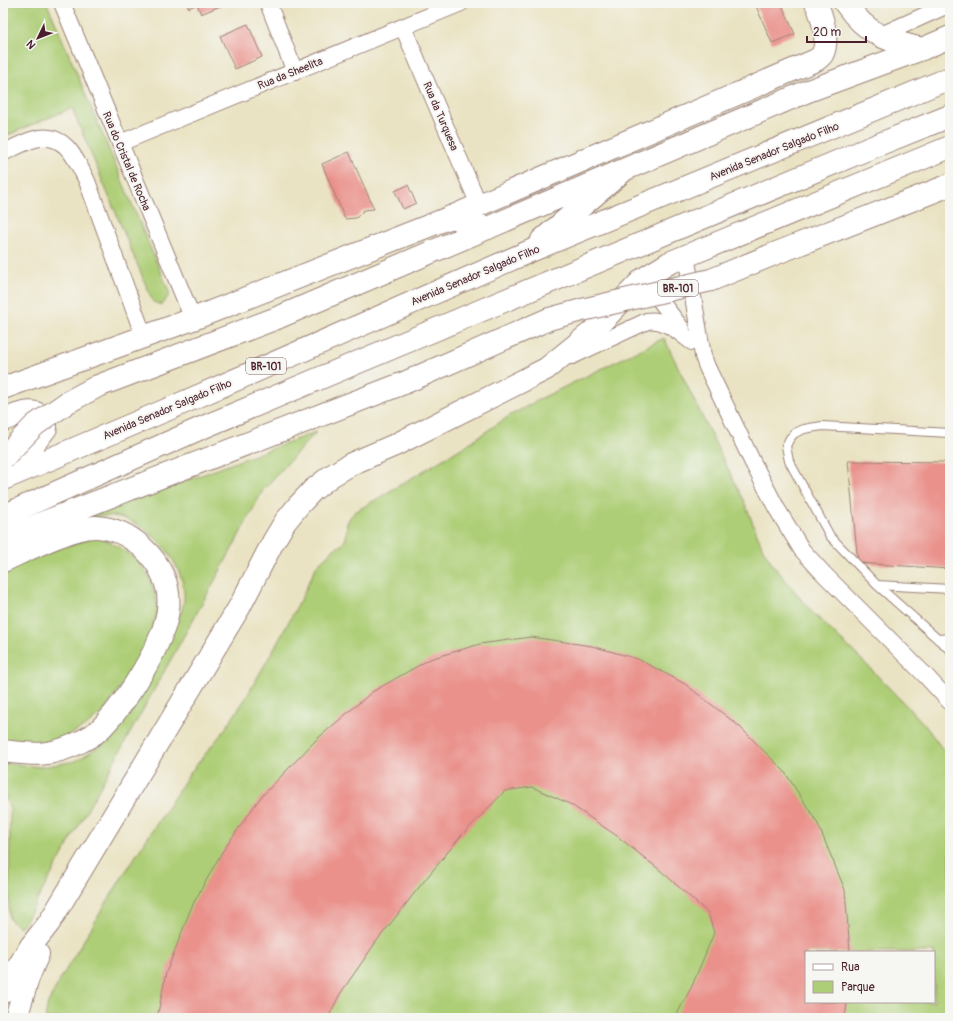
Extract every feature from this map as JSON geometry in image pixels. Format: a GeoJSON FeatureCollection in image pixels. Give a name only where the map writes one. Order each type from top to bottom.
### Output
{"type":"FeatureCollection","features":[{"type":"Feature","properties":{"kind":"main road"},"geometry":{"type":"LineString","coordinates":[[3,388],[193,319],[451,217],[816,60],[823,53],[825,41],[824,27],[816,3]]}},
{"type":"Feature","properties":{"kind":"main road"},"geometry":{"type":"LineString","coordinates":[[845,3],[867,29],[879,36],[922,49]]}},
{"type":"Feature","properties":{"kind":"main road"},"geometry":{"type":"LineString","coordinates":[[5,471],[35,425],[68,402],[98,386],[276,318],[808,91],[922,49],[950,36]]}},
{"type":"Feature","properties":{"kind":"main road","name":"Avenida Senador Salgado Filho"},"geometry":{"type":"LineString","coordinates":[[5,471],[171,408],[528,252],[950,78]]}},
{"type":"Feature","properties":{"kind":"main road"},"geometry":{"type":"LineString","coordinates":[[3,516],[199,429],[560,277],[950,116]]}},
{"type":"Feature","properties":{"kind":"main road"},"geometry":{"type":"LineString","coordinates":[[3,992],[31,946],[49,923],[240,606],[272,542],[284,522],[313,490],[331,476],[351,464],[395,445],[546,369],[593,330],[643,279],[669,263],[950,147]]}},
{"type":"Feature","properties":{"kind":"main road"},"geometry":{"type":"LineString","coordinates":[[528,252],[623,171]]}},
{"type":"Feature","properties":{"kind":"main road","name":"BR-101"},"geometry":{"type":"LineString","coordinates":[[3,538],[404,383],[548,319],[711,280],[950,185]]}},
{"type":"Feature","properties":{"kind":"main road"},"geometry":{"type":"LineString","coordinates":[[451,217],[488,228]]}},
{"type":"Feature","properties":{"kind":"main road"},"geometry":{"type":"LineString","coordinates":[[3,420],[30,411],[43,417],[46,423],[46,428],[5,471]]}},
{"type":"Feature","properties":{"kind":"main road"},"geometry":{"type":"LineString","coordinates":[[3,561],[78,529],[96,527],[114,530],[137,542],[154,560],[168,589],[166,621],[158,643],[136,682],[104,726],[83,741],[50,753],[34,755],[3,751]]}},
{"type":"Feature","properties":{"kind":"main road"},"geometry":{"type":"LineString","coordinates":[[16,1018],[28,978],[49,923]]}},
{"type":"Feature","properties":{"kind":"street","name":"Rua do Cristal de Rocha"},"geometry":{"type":"LineString","coordinates":[[62,3],[193,319]]}},
{"type":"Feature","properties":{"kind":"street"},"geometry":{"type":"LineString","coordinates":[[268,3],[295,72]]}},
{"type":"Feature","properties":{"kind":"street","name":"Rua da Sheelita"},"geometry":{"type":"LineString","coordinates":[[120,143],[461,3]]}},
{"type":"Feature","properties":{"kind":"street"},"geometry":{"type":"LineString","coordinates":[[879,36],[950,4]]}},
{"type":"Feature","properties":{"kind":"street","name":"Rua da Turquesa"},"geometry":{"type":"LineString","coordinates":[[402,28],[479,205]]}},
{"type":"Feature","properties":{"kind":"street"},"geometry":{"type":"LineString","coordinates":[[3,153],[35,139],[54,138],[62,142],[79,163],[144,337]]}},
{"type":"Feature","properties":{"kind":"street"},"geometry":{"type":"LineString","coordinates":[[686,255],[703,356],[707,367],[752,461],[802,550],[950,702]]}},
{"type":"Feature","properties":{"kind":"street"},"geometry":{"type":"LineString","coordinates":[[643,279],[703,356]]}},
{"type":"Feature","properties":{"kind":"street"},"geometry":{"type":"LineString","coordinates":[[546,369],[647,321],[656,319],[664,322],[692,342]]}},
{"type":"Feature","properties":{"kind":"lane"},"geometry":{"type":"LineString","coordinates":[[950,433],[822,426],[804,429],[795,433],[790,438],[786,446],[788,461],[830,536],[877,585],[950,650]]}},
{"type":"Feature","properties":{"kind":"lane"},"geometry":{"type":"LineString","coordinates":[[877,585],[950,589]]}},
{"type":"Feature","properties":{"kind":"lane"},"geometry":{"type":"LineString","coordinates":[[938,639],[950,638]]}},
{"type":"Feature","properties":{"kind":"green space"},"geometry":{"type":"Polygon","coordinates":[[[3,3],[47,3],[170,294],[162,305],[153,302],[72,108],[3,137],[3,3]]]}},
{"type":"Feature","properties":{"kind":"green space"},"geometry":{"type":"Polygon","coordinates":[[[664,338],[744,501],[763,549],[773,565],[812,612],[868,666],[924,724],[950,759],[950,1018],[45,1018],[48,1003],[61,978],[122,877],[190,773],[223,732],[244,701],[279,640],[317,565],[334,549],[343,544],[346,538],[347,523],[350,517],[355,512],[465,446],[509,416],[542,398],[664,338]]]}},
{"type":"Feature","properties":{"kind":"green space"},"geometry":{"type":"Polygon","coordinates":[[[316,432],[263,490],[225,562],[24,924],[19,927],[9,919],[10,810],[3,789],[3,763],[41,767],[76,761],[103,744],[134,708],[181,613],[184,600],[184,591],[181,578],[169,554],[160,543],[138,525],[125,519],[113,516],[76,522],[316,432]]]}},
{"type":"Feature","properties":{"kind":"green space"},"geometry":{"type":"Polygon","coordinates":[[[85,536],[101,537],[124,550],[139,562],[150,578],[158,611],[143,653],[105,710],[87,725],[70,735],[40,743],[3,740],[3,567],[85,536]]]}},
{"type":"Feature","properties":{"kind":"building"},"geometry":{"type":"Polygon","coordinates":[[[186,3],[227,3],[201,14],[197,4],[189,8],[186,3]]]}},
{"type":"Feature","properties":{"kind":"building"},"geometry":{"type":"Polygon","coordinates":[[[764,3],[781,3],[795,34],[772,43],[756,6],[764,3]]]}},
{"type":"Feature","properties":{"kind":"building"},"geometry":{"type":"Polygon","coordinates":[[[248,24],[262,57],[235,69],[220,36],[248,24]]]}},
{"type":"Feature","properties":{"kind":"building"},"geometry":{"type":"Polygon","coordinates":[[[349,152],[374,209],[364,210],[356,218],[345,219],[322,164],[349,152]]]}},
{"type":"Feature","properties":{"kind":"building"},"geometry":{"type":"Polygon","coordinates":[[[408,185],[416,203],[403,209],[395,191],[408,185]]]}},
{"type":"Feature","properties":{"kind":"building"},"geometry":{"type":"Polygon","coordinates":[[[848,461],[950,462],[950,569],[858,563],[848,461]]]}},
{"type":"Feature","properties":{"kind":"building"},"geometry":{"type":"Polygon","coordinates":[[[531,637],[592,646],[638,659],[685,684],[739,726],[784,771],[817,822],[845,890],[850,951],[805,951],[805,1003],[847,1003],[844,1018],[675,1018],[692,986],[714,933],[708,913],[661,871],[617,836],[570,804],[532,787],[505,791],[461,836],[376,942],[340,994],[328,1018],[157,1018],[166,973],[192,906],[222,852],[260,798],[317,739],[372,692],[430,659],[480,644],[531,637]]]}}]}
